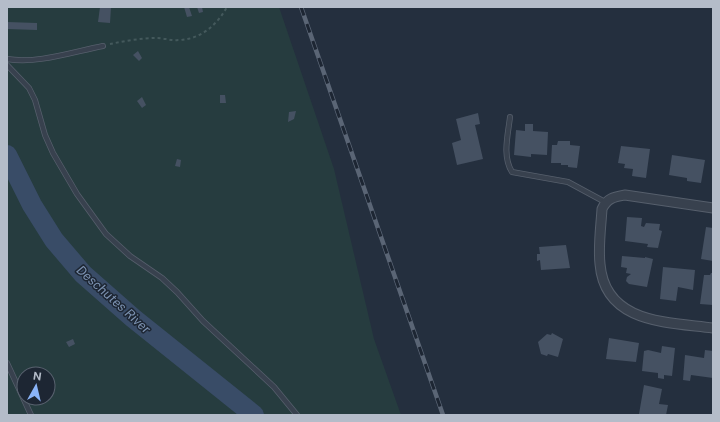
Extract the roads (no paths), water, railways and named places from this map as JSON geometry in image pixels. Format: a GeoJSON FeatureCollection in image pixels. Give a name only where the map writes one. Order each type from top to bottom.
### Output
{"type":"FeatureCollection","features":[{"type":"Feature","properties":{"kind":"street"},"geometry":{"type":"LineString","coordinates":[[713,208],[625,196],[612,197],[605,202],[602,208],[599,263],[606,289],[613,299],[624,309],[650,319],[713,328]]}},
{"type":"Feature","properties":{"kind":"lane"},"geometry":{"type":"LineString","coordinates":[[7,59],[19,61],[34,60],[103,46]]}},
{"type":"Feature","properties":{"kind":"lane"},"geometry":{"type":"LineString","coordinates":[[7,66],[22,79],[29,88],[35,100],[45,135],[53,153],[77,194],[106,234],[130,256],[162,278],[177,292],[203,321],[274,387],[297,415]]}},
{"type":"Feature","properties":{"kind":"lane"},"geometry":{"type":"LineString","coordinates":[[510,117],[506,156],[507,164],[512,172],[568,182],[605,202]]}},
{"type":"Feature","properties":{"kind":"lane"},"geometry":{"type":"LineString","coordinates":[[7,363],[30,415]]}},
{"type":"Feature","properties":{"kind":"waterway","name":"Deschutes River"},"geometry":{"type":"LineString","coordinates":[[7,155],[32,205],[54,240],[83,274],[133,318],[254,415]]}},
{"type":"Feature","properties":{"kind":"railway"},"geometry":{"type":"LineString","coordinates":[[301,7],[443,415]]}}]}
